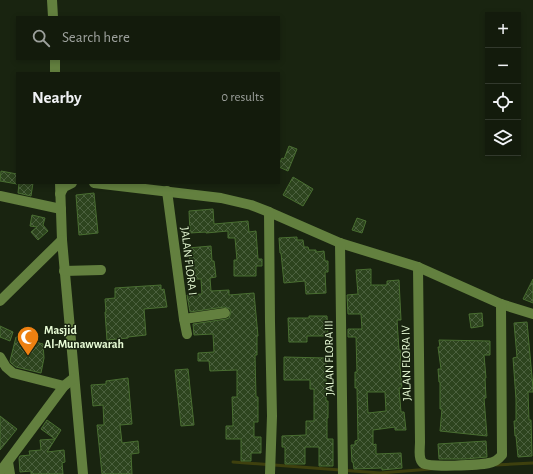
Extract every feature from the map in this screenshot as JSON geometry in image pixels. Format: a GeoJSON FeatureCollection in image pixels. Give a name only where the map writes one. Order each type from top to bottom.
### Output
{"type":"FeatureCollection","features":[{"type":"Feature","properties":{"kind":"street"},"geometry":{"type":"LineString","coordinates":[[52,0],[53,16]]}},
{"type":"Feature","properties":{"kind":"street"},"geometry":{"type":"LineString","coordinates":[[54,60],[55,72]]}},
{"type":"Feature","properties":{"kind":"street"},"geometry":{"type":"LineString","coordinates":[[60,184],[64,271],[83,474]]}},
{"type":"Feature","properties":{"kind":"street"},"geometry":{"type":"LineString","coordinates":[[60,194],[64,187],[70,184]]}},
{"type":"Feature","properties":{"kind":"street"},"geometry":{"type":"LineString","coordinates":[[103,184],[221,198],[251,206],[269,212],[340,243],[418,268],[501,304],[533,314]]}},
{"type":"Feature","properties":{"kind":"street","name":"JALAN FLORA I"},"geometry":{"type":"LineString","coordinates":[[167,191],[187,334]]}},
{"type":"Feature","properties":{"kind":"street"},"geometry":{"type":"LineString","coordinates":[[0,196],[61,209]]}},
{"type":"Feature","properties":{"kind":"street"},"geometry":{"type":"LineString","coordinates":[[269,212],[272,416],[270,473]]}},
{"type":"Feature","properties":{"kind":"street"},"geometry":{"type":"LineString","coordinates":[[1,299],[62,240]]}},
{"type":"Feature","properties":{"kind":"street","name":"JALAN FLORA III"},"geometry":{"type":"LineString","coordinates":[[340,243],[343,474]]}},
{"type":"Feature","properties":{"kind":"street","name":"JALAN FLORA IV"},"geometry":{"type":"LineString","coordinates":[[418,268],[421,459],[424,464],[446,466],[489,463],[498,460],[502,455],[501,304]]}},
{"type":"Feature","properties":{"kind":"street"},"geometry":{"type":"LineString","coordinates":[[64,271],[101,270]]}},
{"type":"Feature","properties":{"kind":"street"},"geometry":{"type":"LineString","coordinates":[[184,319],[225,313]]}},
{"type":"Feature","properties":{"kind":"street"},"geometry":{"type":"LineString","coordinates":[[0,356],[6,367],[14,373],[64,386]]}},
{"type":"Feature","properties":{"kind":"street"},"geometry":{"type":"LineString","coordinates":[[0,472],[64,386],[74,378]]}},
{"type":"Feature","properties":{"kind":"street"},"geometry":{"type":"LineString","coordinates":[[8,462],[10,474]]}},
{"type":"Feature","properties":{"kind":"building"},"geometry":{"type":"Polygon","coordinates":[[[289,146],[297,149],[288,171],[280,167],[280,162],[282,158],[284,159],[289,146]]]}},
{"type":"Feature","properties":{"kind":"building"},"geometry":{"type":"Polygon","coordinates":[[[1,171],[16,174],[16,184],[0,181],[1,171]]]}},
{"type":"Feature","properties":{"kind":"building"},"geometry":{"type":"Polygon","coordinates":[[[293,177],[313,189],[303,206],[283,195],[293,177]]]}},
{"type":"Feature","properties":{"kind":"building"},"geometry":{"type":"Polygon","coordinates":[[[19,184],[33,184],[31,196],[18,193],[19,184]]]}},
{"type":"Feature","properties":{"kind":"building"},"geometry":{"type":"Polygon","coordinates":[[[94,193],[98,233],[79,235],[76,195],[94,193]]]}},
{"type":"Feature","properties":{"kind":"building"},"geometry":{"type":"Polygon","coordinates":[[[213,209],[214,224],[248,221],[249,232],[256,231],[258,259],[262,259],[262,266],[256,266],[256,276],[234,276],[234,260],[237,260],[235,238],[228,238],[228,231],[190,233],[189,211],[213,209]]]}},
{"type":"Feature","properties":{"kind":"building"},"geometry":{"type":"Polygon","coordinates":[[[32,215],[45,218],[43,225],[48,231],[38,240],[31,232],[37,227],[30,226],[32,215]]]}},
{"type":"Feature","properties":{"kind":"building"},"geometry":{"type":"Polygon","coordinates":[[[357,218],[366,221],[362,233],[352,230],[357,218]]]}},
{"type":"Feature","properties":{"kind":"building"},"geometry":{"type":"Polygon","coordinates":[[[297,237],[297,240],[303,240],[304,247],[308,247],[309,250],[316,250],[316,252],[324,251],[325,261],[328,261],[328,272],[325,272],[326,293],[306,294],[305,281],[284,283],[279,238],[297,237]]]}},
{"type":"Feature","properties":{"kind":"building"},"geometry":{"type":"Polygon","coordinates":[[[211,246],[212,261],[214,261],[216,277],[210,278],[211,291],[229,290],[229,295],[254,293],[258,336],[257,355],[255,355],[258,422],[254,422],[254,437],[261,437],[261,453],[251,453],[251,461],[241,461],[241,439],[226,439],[226,426],[233,426],[232,397],[237,397],[237,370],[210,371],[209,361],[198,361],[198,353],[214,352],[213,334],[194,335],[193,324],[226,319],[229,318],[231,312],[230,309],[224,307],[190,312],[187,295],[202,294],[201,279],[193,279],[188,248],[211,246]]]}},
{"type":"Feature","properties":{"kind":"building"},"geometry":{"type":"Polygon","coordinates":[[[371,269],[371,285],[387,285],[387,281],[399,280],[401,320],[397,320],[399,350],[401,350],[400,367],[402,388],[399,388],[401,412],[404,412],[406,430],[395,430],[395,427],[373,430],[373,445],[376,444],[376,454],[401,453],[402,468],[382,470],[382,468],[354,469],[352,462],[351,445],[355,445],[355,441],[358,440],[357,388],[355,388],[355,372],[357,372],[356,337],[348,337],[348,329],[362,329],[361,314],[348,314],[347,295],[358,294],[356,270],[371,269]],[[367,392],[368,413],[386,411],[385,392],[367,392]]]}},
{"type":"Feature","properties":{"kind":"building"},"geometry":{"type":"Polygon","coordinates":[[[533,279],[533,303],[523,299],[533,279]]]}},
{"type":"Feature","properties":{"kind":"building"},"geometry":{"type":"Polygon","coordinates":[[[161,285],[161,290],[164,289],[167,307],[144,309],[146,335],[107,340],[105,299],[115,298],[115,288],[161,285]]]}},
{"type":"Feature","properties":{"kind":"building"},"geometry":{"type":"Polygon","coordinates":[[[482,313],[483,326],[471,328],[469,314],[482,313]]]}},
{"type":"Feature","properties":{"kind":"building"},"geometry":{"type":"Polygon","coordinates":[[[309,316],[327,316],[328,336],[307,336],[307,342],[289,342],[288,318],[309,318],[309,316]]]}},
{"type":"Feature","properties":{"kind":"building"},"geometry":{"type":"Polygon","coordinates":[[[527,322],[533,388],[533,392],[528,392],[529,420],[531,420],[532,456],[518,457],[514,421],[516,421],[516,399],[513,358],[517,357],[514,323],[527,322]]]}},
{"type":"Feature","properties":{"kind":"building"},"geometry":{"type":"Polygon","coordinates":[[[0,326],[13,332],[10,341],[0,337],[0,326]]]}},
{"type":"Feature","properties":{"kind":"building","name":"Masjid Al-Munawwarah"},"geometry":{"type":"Polygon","coordinates":[[[16,337],[43,344],[44,358],[41,373],[16,367],[11,363],[10,361],[16,337]]]}},
{"type":"Feature","properties":{"kind":"building"},"geometry":{"type":"Polygon","coordinates":[[[439,340],[490,341],[490,355],[484,355],[486,398],[484,398],[487,436],[440,431],[442,409],[440,409],[440,382],[438,369],[441,369],[438,347],[440,347],[439,340]]]}},
{"type":"Feature","properties":{"kind":"building"},"geometry":{"type":"Polygon","coordinates":[[[284,357],[326,358],[326,401],[328,401],[327,439],[333,439],[333,466],[319,466],[319,447],[305,447],[305,464],[285,464],[285,447],[282,447],[282,436],[306,435],[306,421],[314,421],[314,389],[310,389],[310,380],[284,380],[284,357]]]}},
{"type":"Feature","properties":{"kind":"building"},"geometry":{"type":"Polygon","coordinates":[[[188,369],[194,425],[181,426],[175,370],[188,369]]]}},
{"type":"Feature","properties":{"kind":"building"},"geometry":{"type":"Polygon","coordinates":[[[128,378],[132,424],[120,425],[122,443],[138,441],[139,453],[131,454],[132,474],[102,474],[97,425],[104,425],[103,405],[93,406],[91,385],[106,384],[106,381],[128,378]]]}},
{"type":"Feature","properties":{"kind":"building"},"geometry":{"type":"Polygon","coordinates":[[[0,416],[17,429],[0,450],[0,416]]]}},
{"type":"Feature","properties":{"kind":"building"},"geometry":{"type":"Polygon","coordinates":[[[47,420],[61,430],[47,452],[64,450],[65,462],[62,463],[63,474],[31,474],[31,471],[20,472],[20,456],[30,455],[29,451],[41,450],[40,440],[55,439],[41,429],[47,420]]]}},
{"type":"Feature","properties":{"kind":"building"},"geometry":{"type":"Polygon","coordinates":[[[486,441],[487,457],[439,459],[438,444],[486,441]]]}},
{"type":"Feature","properties":{"kind":"waterway"},"geometry":{"type":"LineString","coordinates":[[233,462],[380,473],[431,469]]}},
{"type":"Feature","properties":{"kind":"waterway"},"geometry":{"type":"LineString","coordinates":[[496,465],[533,463]]}},
{"type":"Feature","properties":{"kind":"place","name":"Masjid Al-Munawwarah"},"geometry":{"type":"Point","coordinates":[28,356]}}]}
